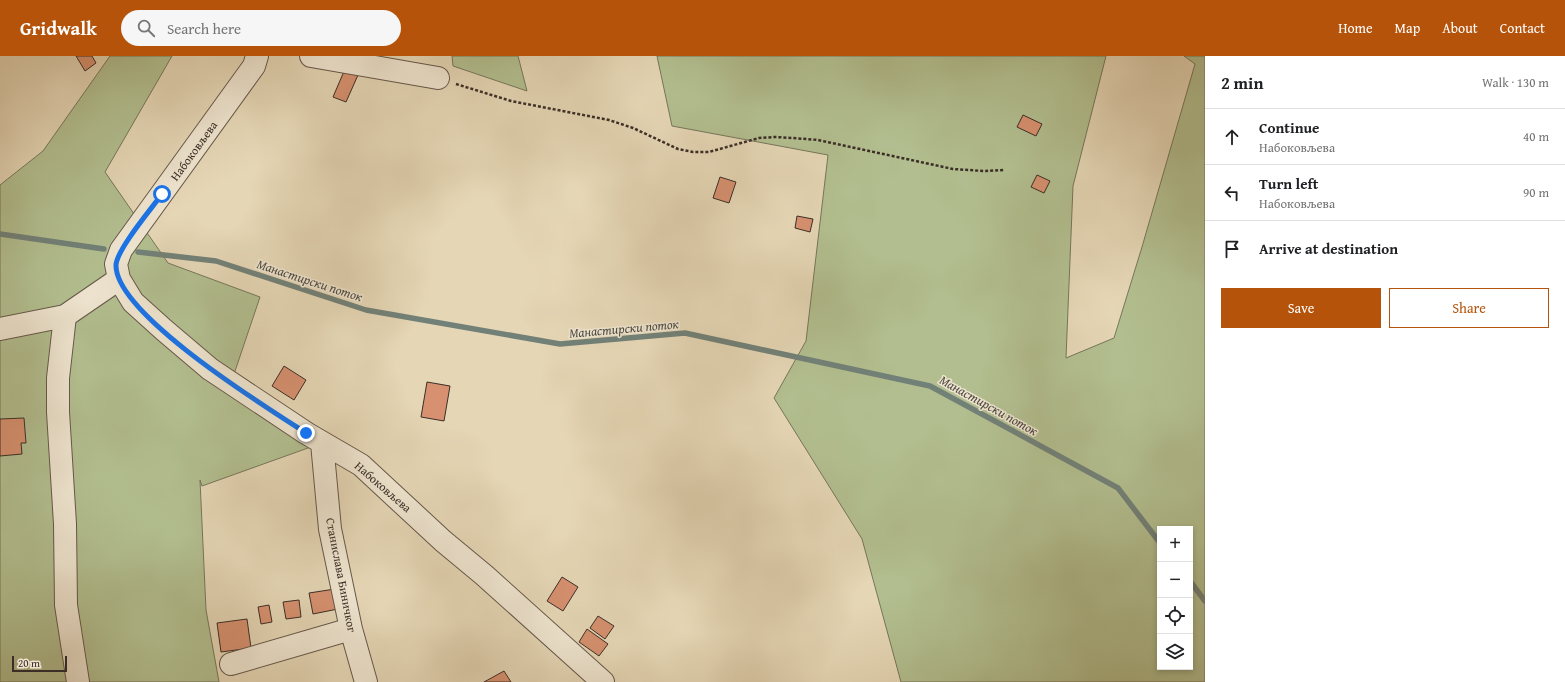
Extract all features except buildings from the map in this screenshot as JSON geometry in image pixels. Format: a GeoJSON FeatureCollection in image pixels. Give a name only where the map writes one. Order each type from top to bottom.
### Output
{"type":"FeatureCollection","features":[{"type":"Feature","properties":{"kind":"street","name":"Набоковљева"},"geometry":{"type":"LineString","coordinates":[[257,56],[254,66],[121,250],[116,264],[119,279],[133,302],[202,364],[322,443],[361,465],[443,541],[484,575],[603,682]]}},
{"type":"Feature","properties":{"kind":"street"},"geometry":{"type":"LineString","coordinates":[[311,56],[438,78]]}},
{"type":"Feature","properties":{"kind":"street"},"geometry":{"type":"LineString","coordinates":[[0,328],[65,316],[119,279]]}},
{"type":"Feature","properties":{"kind":"street"},"geometry":{"type":"LineString","coordinates":[[65,316],[58,378],[58,412],[65,524],[66,605],[78,682]]}},
{"type":"Feature","properties":{"kind":"street","name":"Станислава Биничког"},"geometry":{"type":"LineString","coordinates":[[322,443],[330,529],[351,629],[366,682]]}},
{"type":"Feature","properties":{"kind":"street"},"geometry":{"type":"LineString","coordinates":[[231,664],[351,629]]}},
{"type":"Feature","properties":{"kind":"path"},"geometry":{"type":"LineString","coordinates":[[438,78],[511,101],[608,120],[634,128],[678,149],[693,152],[709,152],[759,138],[793,138],[818,140],[953,169],[984,171],[1004,170]]}},
{"type":"Feature","properties":{"kind":"green space"},"geometry":{"type":"Polygon","coordinates":[[[110,56],[172,56],[105,172],[168,263],[260,297],[231,383],[322,443],[202,486],[200,480],[206,610],[219,682],[0,682],[0,185],[43,151],[110,56]]]}},
{"type":"Feature","properties":{"kind":"green space"},"geometry":{"type":"Polygon","coordinates":[[[452,56],[518,56],[527,91],[453,66],[452,56]]]}},
{"type":"Feature","properties":{"kind":"green space"},"geometry":{"type":"Polygon","coordinates":[[[657,56],[1106,56],[1073,186],[1066,358],[1114,338],[1195,64],[1184,56],[1205,56],[1205,682],[901,682],[862,539],[774,398],[806,341],[828,155],[672,126],[657,56]]]}},
{"type":"Feature","properties":{"kind":"waterway","name":"Манастирски поток"},"geometry":{"type":"LineString","coordinates":[[0,234],[104,249]]}},
{"type":"Feature","properties":{"kind":"waterway","name":"Манастирски поток"},"geometry":{"type":"LineString","coordinates":[[138,252],[216,261],[366,310],[560,344],[685,333],[930,386],[1118,488],[1157,539]]}},
{"type":"Feature","properties":{"kind":"waterway","name":"Манастирски поток"},"geometry":{"type":"LineString","coordinates":[[1193,585],[1205,601]]}},
{"type":"Feature","properties":{"kind":"route"},"geometry":{"type":"LineString","coordinates":[[162,194],[121,250],[116,264],[119,279],[133,302],[202,364],[306,433]]}}]}
